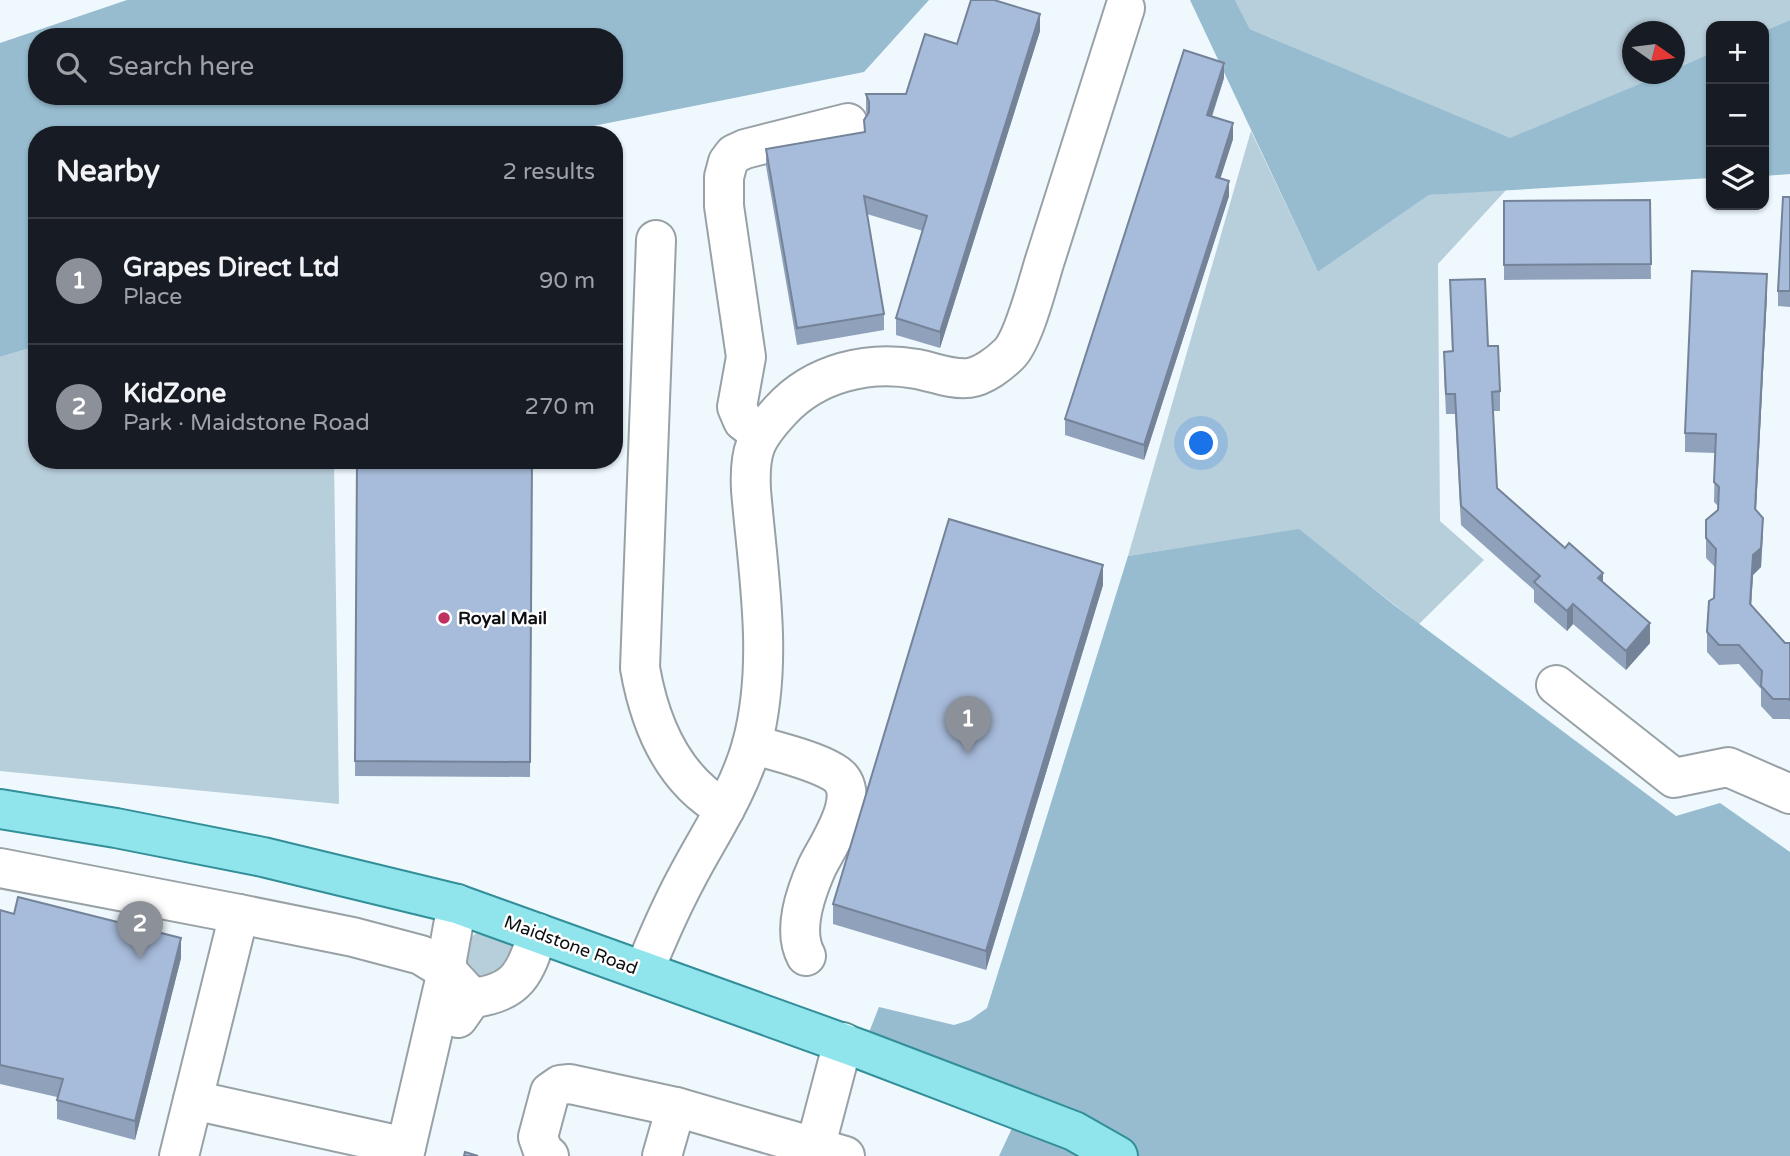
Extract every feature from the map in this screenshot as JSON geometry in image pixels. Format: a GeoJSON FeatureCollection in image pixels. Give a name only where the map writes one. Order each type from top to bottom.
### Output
{"type":"FeatureCollection","features":[{"type":"Feature","properties":{"kind":"main road","name":"Maidstone Road"},"geometry":{"type":"LineString","coordinates":[[0,809],[116,828],[262,857],[457,904],[842,1042],[1074,1131],[1118,1156]]}},
{"type":"Feature","properties":{"kind":"lane"},"geometry":{"type":"LineString","coordinates":[[644,971],[667,916],[725,809],[752,744],[763,670],[762,610],[750,468],[751,455],[760,434],[796,395],[822,379],[881,365],[971,378],[993,367],[1013,349],[1040,274],[1125,8]]}},
{"type":"Feature","properties":{"kind":"lane"},"geometry":{"type":"LineString","coordinates":[[760,434],[743,421],[737,407],[746,357],[724,206],[726,168],[734,154],[745,149],[848,123]]}},
{"type":"Feature","properties":{"kind":"lane"},"geometry":{"type":"LineString","coordinates":[[656,240],[639,668],[645,700],[671,759],[691,785],[725,809]]}},
{"type":"Feature","properties":{"kind":"lane"},"geometry":{"type":"LineString","coordinates":[[1556,685],[1674,778],[1728,767],[1790,794]]}},
{"type":"Feature","properties":{"kind":"lane"},"geometry":{"type":"LineString","coordinates":[[752,744],[836,773],[848,790],[837,830],[809,887],[800,933],[806,956]]}},
{"type":"Feature","properties":{"kind":"lane"},"geometry":{"type":"LineString","coordinates":[[0,868],[353,937],[421,955],[460,984],[494,996],[518,979],[527,965],[538,933]]}},
{"type":"Feature","properties":{"kind":"lane"},"geometry":{"type":"LineString","coordinates":[[193,1100],[405,1151],[422,1076],[460,984],[447,959],[457,904]]}},
{"type":"Feature","properties":{"kind":"lane"},"geometry":{"type":"LineString","coordinates":[[179,1156],[239,914]]}},
{"type":"Feature","properties":{"kind":"lane"},"geometry":{"type":"LineString","coordinates":[[549,1156],[543,1151],[538,1137],[550,1092],[554,1087],[570,1084],[676,1107],[824,1153],[842,1042]]}},
{"type":"Feature","properties":{"kind":"lane"},"geometry":{"type":"LineString","coordinates":[[662,1156],[676,1107]]}},
{"type":"Feature","properties":{"kind":"shaded area"},"geometry":{"type":"Polygon","coordinates":[[[127,0],[929,0],[864,72],[593,126],[28,126],[28,349],[0,357],[0,43],[28,34],[28,105],[623,105],[623,28],[44,28],[127,0]]]}},
{"type":"Feature","properties":{"kind":"shaded area"},"geometry":{"type":"Polygon","coordinates":[[[1190,0],[1235,0],[1250,29],[1510,138],[1639,84],[1685,84],[1685,65],[1706,55],[1706,178],[1429,195],[1318,272],[1190,0]]]}},
{"type":"Feature","properties":{"kind":"shaded area"},"geometry":{"type":"Polygon","coordinates":[[[1235,0],[1790,0],[1790,20],[1769,29],[1769,21],[1706,21],[1706,55],[1685,65],[1685,21],[1622,21],[1622,84],[1639,84],[1510,139],[1250,29],[1235,0]]]}},
{"type":"Feature","properties":{"kind":"shaded area"},"geometry":{"type":"Polygon","coordinates":[[[1790,20],[1790,174],[1769,176],[1769,84],[1769,29],[1790,20]]]}},
{"type":"Feature","properties":{"kind":"shaded area"},"geometry":{"type":"Polygon","coordinates":[[[1251,131],[1318,272],[1429,195],[1507,189],[1438,264],[1440,521],[1484,560],[1419,624],[1299,530],[1128,556],[1251,131]]]}},
{"type":"Feature","properties":{"kind":"shaded area"},"geometry":{"type":"Polygon","coordinates":[[[28,349],[28,469],[334,469],[339,804],[0,771],[0,357],[28,349]]]}},
{"type":"Feature","properties":{"kind":"shaded area"},"geometry":{"type":"Polygon","coordinates":[[[1299,529],[1394,605],[1676,816],[1720,803],[1790,852],[1790,1156],[999,1156],[1020,1111],[862,1050],[879,1007],[954,1025],[970,1020],[987,1008],[1128,556],[1299,529]]]}},
{"type":"Feature","properties":{"kind":"shaded area"},"geometry":{"type":"Polygon","coordinates":[[[485,930],[509,940],[515,956],[488,983],[466,972],[465,958],[468,941],[485,930]]]}},
{"type":"Feature","properties":{"kind":"building"},"geometry":{"type":"Polygon","coordinates":[[[971,0],[994,0],[1040,14],[940,332],[896,318],[927,216],[864,196],[884,314],[797,328],[766,149],[865,132],[864,120],[869,112],[866,94],[906,94],[925,34],[957,44],[971,0]]]}},
{"type":"Feature","properties":{"kind":"building"},"geometry":{"type":"Polygon","coordinates":[[[1184,50],[1224,63],[1207,115],[1233,123],[1216,177],[1229,181],[1144,445],[1065,419],[1184,50]]]}},
{"type":"Feature","properties":{"kind":"building"},"geometry":{"type":"Polygon","coordinates":[[[1783,197],[1790,197],[1790,291],[1778,291],[1783,197]]]}},
{"type":"Feature","properties":{"kind":"building"},"geometry":{"type":"Polygon","coordinates":[[[1650,200],[1651,264],[1504,265],[1504,201],[1650,200]]]}},
{"type":"Feature","properties":{"kind":"building"},"geometry":{"type":"Polygon","coordinates":[[[1692,271],[1767,274],[1755,509],[1763,518],[1761,548],[1753,555],[1750,604],[1785,643],[1790,643],[1790,701],[1773,699],[1761,686],[1762,671],[1739,645],[1719,645],[1707,632],[1709,601],[1714,598],[1716,549],[1706,538],[1706,520],[1718,510],[1719,487],[1714,482],[1716,434],[1685,433],[1692,271]]]}},
{"type":"Feature","properties":{"kind":"building"},"geometry":{"type":"Polygon","coordinates":[[[1485,279],[1488,346],[1498,346],[1500,391],[1492,392],[1497,488],[1565,548],[1569,543],[1603,573],[1598,578],[1650,623],[1626,651],[1573,604],[1567,611],[1534,582],[1540,576],[1461,506],[1455,394],[1446,394],[1444,352],[1453,351],[1450,280],[1485,279]]]}},
{"type":"Feature","properties":{"kind":"building","name":"Royal Mail"},"geometry":{"type":"Polygon","coordinates":[[[357,469],[532,469],[530,762],[355,761],[357,469]]]}},
{"type":"Feature","properties":{"kind":"building"},"geometry":{"type":"Polygon","coordinates":[[[949,519],[1103,565],[986,951],[833,904],[949,519]]]}},
{"type":"Feature","properties":{"kind":"building"},"geometry":{"type":"Polygon","coordinates":[[[18,897],[181,938],[135,1121],[57,1100],[63,1079],[0,1065],[0,910],[14,914],[18,897]]]}},
{"type":"Feature","properties":{"kind":"place","name":"Royal Mail"},"geometry":{"type":"Point","coordinates":[444,618]}},
{"type":"Feature","properties":{"kind":"place","name":"Grapes Direct Ltd"},"geometry":{"type":"Point","coordinates":[968,754]}},
{"type":"Feature","properties":{"kind":"place","name":"KidZone"},"geometry":{"type":"Point","coordinates":[140,959]}}]}
